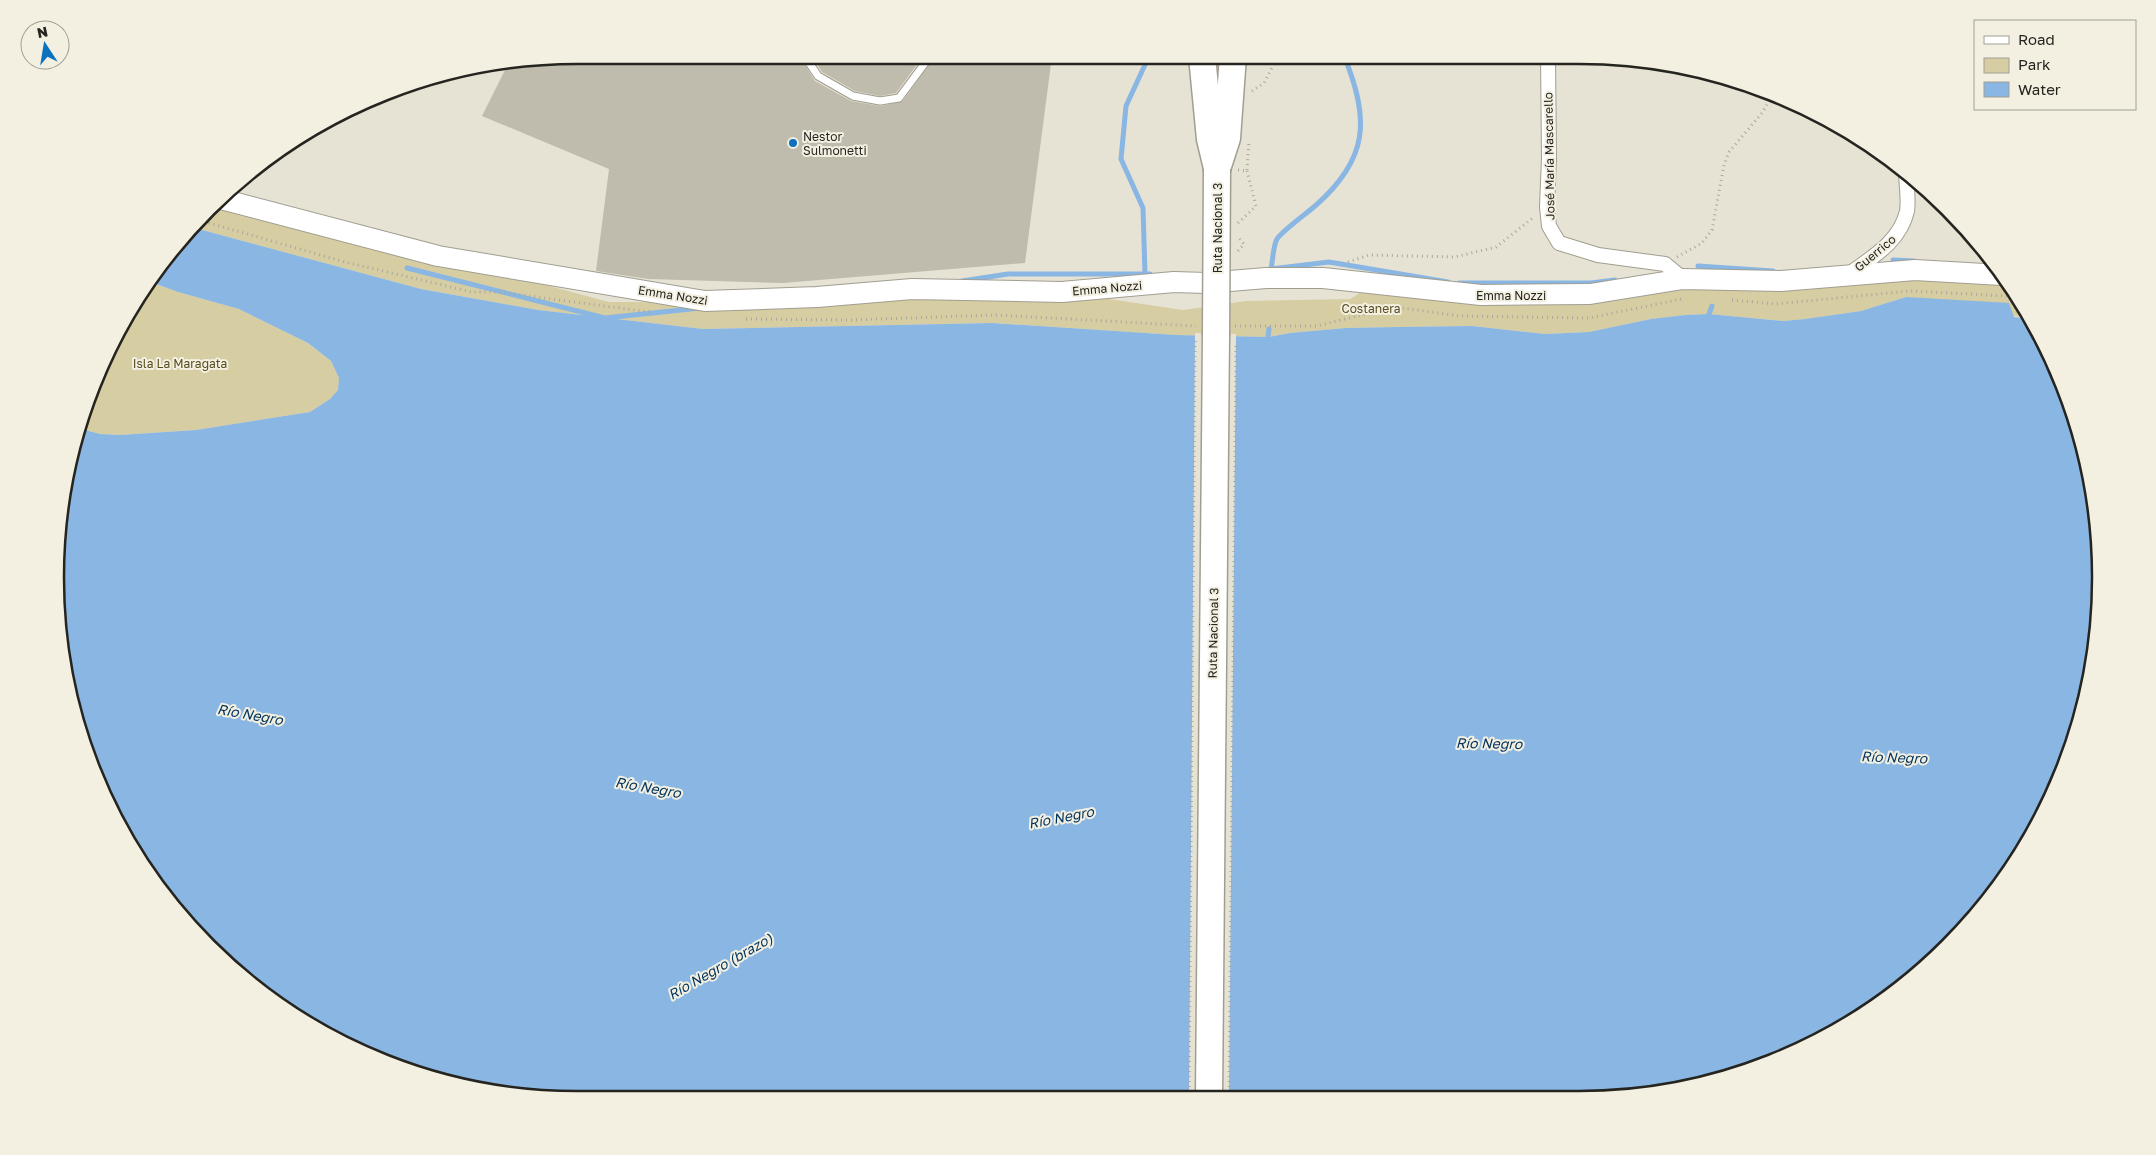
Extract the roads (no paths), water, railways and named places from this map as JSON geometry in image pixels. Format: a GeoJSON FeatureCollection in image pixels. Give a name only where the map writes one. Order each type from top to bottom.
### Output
{"type":"FeatureCollection","features":[{"type":"Feature","properties":{"kind":"highway"},"geometry":{"type":"LineString","coordinates":[[1203,64],[1210,139],[1231,173]]}},
{"type":"Feature","properties":{"kind":"highway"},"geometry":{"type":"LineString","coordinates":[[1231,173],[1227,138],[1233,64]]}},
{"type":"Feature","properties":{"kind":"highway","name":"Ruta Nacional 3"},"geometry":{"type":"LineString","coordinates":[[1209,1091],[1231,173]]}},
{"type":"Feature","properties":{"kind":"street","name":"José María Mascarello"},"geometry":{"type":"LineString","coordinates":[[1548,64],[1549,158],[1547,207],[1549,226],[1559,242],[1598,255],[1665,264],[1683,279]]}},
{"type":"Feature","properties":{"kind":"street","name":"Guerrico"},"geometry":{"type":"LineString","coordinates":[[1848,276],[1890,243],[1901,229],[1907,209],[1906,182]]}},
{"type":"Feature","properties":{"kind":"street","name":"Emma Nozzi"},"geometry":{"type":"LineString","coordinates":[[228,201],[438,256],[705,301],[817,297],[912,289],[1062,292],[1174,282],[1206,283],[1266,278],[1323,278],[1481,295],[1590,294],[1683,279],[1780,281],[1915,270],[1993,274]]}},
{"type":"Feature","properties":{"kind":"lane"},"geometry":{"type":"LineString","coordinates":[[810,64],[818,76],[853,96],[880,100],[899,98],[924,64]]}},
{"type":"Feature","properties":{"kind":"water"},"geometry":{"type":"Polygon","coordinates":[[[200,229],[421,289],[538,310],[703,329],[992,323],[1176,335],[1268,337],[1346,328],[1472,326],[1545,334],[1589,332],[1651,319],[1685,315],[1709,314],[1784,321],[1805,319],[1861,311],[1906,297],[2009,303],[2014,317],[2021,318],[2023,321],[2053,381],[2075,445],[2082,477],[2088,510],[2092,578],[2088,645],[2082,678],[2065,743],[2039,805],[2006,863],[1965,916],[1942,941],[1891,985],[1864,1005],[1835,1022],[1775,1052],[1711,1074],[1646,1087],[1578,1091],[578,1091],[510,1087],[477,1081],[412,1064],[350,1038],[292,1005],[239,964],[191,916],[150,863],[117,805],[91,743],[81,710],[68,645],[64,578],[68,510],[86,430],[100,434],[120,435],[196,430],[310,412],[330,399],[338,390],[339,378],[331,361],[308,343],[239,309],[156,284],[200,229]]]}},
{"type":"Feature","properties":{"kind":"waterway"},"geometry":{"type":"LineString","coordinates":[[1145,64],[1126,106],[1121,159],[1143,208],[1145,274]]}},
{"type":"Feature","properties":{"kind":"waterway"},"geometry":{"type":"LineString","coordinates":[[1271,269],[1277,239],[1333,189],[1346,172],[1355,154],[1360,137],[1360,119],[1358,99],[1347,64]]}},
{"type":"Feature","properties":{"kind":"waterway"},"geometry":{"type":"LineString","coordinates":[[1893,260],[1914,261]]}},
{"type":"Feature","properties":{"kind":"waterway"},"geometry":{"type":"LineString","coordinates":[[1271,269],[1329,262],[1448,282]]}},
{"type":"Feature","properties":{"kind":"waterway"},"geometry":{"type":"LineString","coordinates":[[1698,266],[1773,271]]}},
{"type":"Feature","properties":{"kind":"waterway"},"geometry":{"type":"LineString","coordinates":[[407,268],[605,318],[700,308]]}},
{"type":"Feature","properties":{"kind":"waterway"},"geometry":{"type":"LineString","coordinates":[[962,281],[1008,274],[1150,274]]}},
{"type":"Feature","properties":{"kind":"waterway"},"geometry":{"type":"LineString","coordinates":[[1459,283],[1591,283],[1615,280]]}},
{"type":"Feature","properties":{"kind":"waterway"},"geometry":{"type":"LineString","coordinates":[[1709,314],[1712,306]]}},
{"type":"Feature","properties":{"kind":"waterway"},"geometry":{"type":"LineString","coordinates":[[1268,337],[1269,329]]}},
{"type":"Feature","properties":{"kind":"place","name":"Nestor Sulmonetti"},"geometry":{"type":"Point","coordinates":[793,143]}},
{"type":"Feature","properties":{"kind":"park label","name":"Costanera"},"geometry":{"type":"Point","coordinates":[1371,308]}},
{"type":"Feature","properties":{"kind":"park label","name":"Isla La Maragata"},"geometry":{"type":"Point","coordinates":[180,363]}},
{"type":"Feature","properties":{"kind":"water label","name":"Río Negro"},"geometry":{"type":"Point","coordinates":[250,714]}},
{"type":"Feature","properties":{"kind":"water label","name":"Río Negro"},"geometry":{"type":"Point","coordinates":[1489,743]}},
{"type":"Feature","properties":{"kind":"water label","name":"Río Negro"},"geometry":{"type":"Point","coordinates":[1894,757]}},
{"type":"Feature","properties":{"kind":"water label","name":"Río Negro"},"geometry":{"type":"Point","coordinates":[648,787]}},
{"type":"Feature","properties":{"kind":"water label","name":"Río Negro"},"geometry":{"type":"Point","coordinates":[1061,817]}},
{"type":"Feature","properties":{"kind":"water label","name":"Río Negro (brazo)"},"geometry":{"type":"Point","coordinates":[720,966]}}]}
